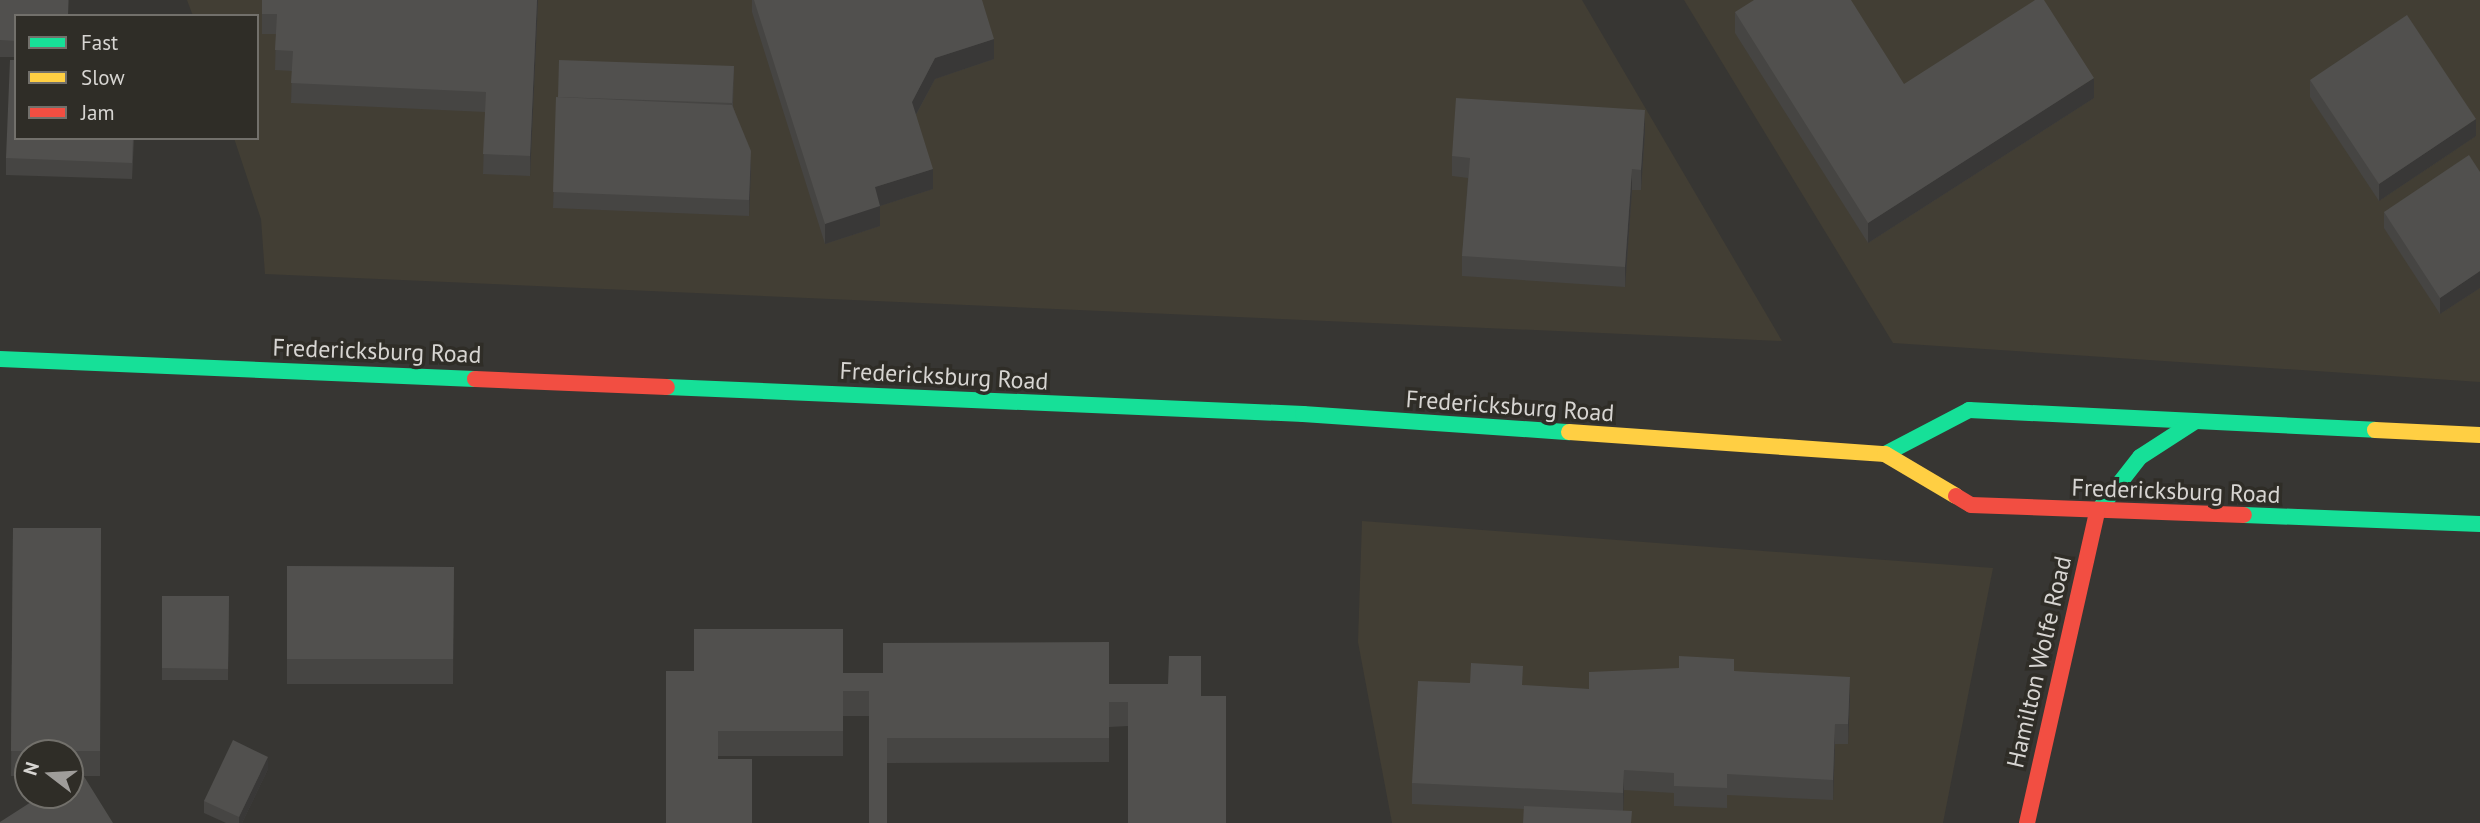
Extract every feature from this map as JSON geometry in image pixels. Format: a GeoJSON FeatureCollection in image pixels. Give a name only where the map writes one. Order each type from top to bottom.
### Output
{"type":"FeatureCollection","features":[{"type":"Feature","properties":{"kind":"main road","name":"Fredericksburg Road"},"geometry":{"type":"LineString","coordinates":[[0,359],[1303,414],[1885,454],[1971,505],[2097,512],[2480,524]]}},
{"type":"Feature","properties":{"kind":"main road"},"geometry":{"type":"LineString","coordinates":[[1885,454],[1969,410],[2480,435]]}},
{"type":"Feature","properties":{"kind":"main road"},"geometry":{"type":"LineString","coordinates":[[2097,512],[2140,457],[2194,422]]}},
{"type":"Feature","properties":{"kind":"main road","name":"Hamilton Wolfe Road"},"geometry":{"type":"LineString","coordinates":[[2027,823],[2097,512]]}},
{"type":"Feature","properties":{"kind":"shaded area"},"geometry":{"type":"Polygon","coordinates":[[[187,0],[1582,0],[1782,341],[265,274],[261,219],[235,140],[259,140],[259,14],[192,14],[187,0]]]}},
{"type":"Feature","properties":{"kind":"shaded area"},"geometry":{"type":"Polygon","coordinates":[[[1684,0],[2480,0],[2480,382],[1893,343],[1684,0]]]}},
{"type":"Feature","properties":{"kind":"shaded area"},"geometry":{"type":"Polygon","coordinates":[[[1362,521],[1993,568],[1943,823],[1392,823],[1358,642],[1362,521]]]}},
{"type":"Feature","properties":{"kind":"building"},"geometry":{"type":"Polygon","coordinates":[[[0,0],[68,0],[68,14],[14,14],[14,41],[0,40],[0,0]]]}},
{"type":"Feature","properties":{"kind":"building"},"geometry":{"type":"Polygon","coordinates":[[[262,0],[537,0],[530,156],[483,154],[486,92],[291,83],[293,51],[275,50],[277,14],[262,14],[262,0]]]}},
{"type":"Feature","properties":{"kind":"building"},"geometry":{"type":"Polygon","coordinates":[[[754,0],[982,0],[994,39],[935,58],[912,102],[933,169],[875,187],[880,206],[825,224],[754,0]]]}},
{"type":"Feature","properties":{"kind":"building"},"geometry":{"type":"Polygon","coordinates":[[[1754,0],[1851,0],[1904,84],[2035,0],[2044,0],[2094,78],[1868,223],[1735,12],[1754,0]]]}},
{"type":"Feature","properties":{"kind":"building"},"geometry":{"type":"Polygon","coordinates":[[[2407,15],[2476,119],[2379,184],[2310,80],[2407,15]]]}},
{"type":"Feature","properties":{"kind":"building"},"geometry":{"type":"Polygon","coordinates":[[[10,60],[14,60],[14,140],[133,140],[132,163],[6,158],[10,60]]]}},
{"type":"Feature","properties":{"kind":"building"},"geometry":{"type":"Polygon","coordinates":[[[559,60],[734,66],[732,103],[558,97],[559,60]]]}},
{"type":"Feature","properties":{"kind":"building"},"geometry":{"type":"Polygon","coordinates":[[[556,97],[732,105],[751,151],[749,200],[553,192],[556,97]]]}},
{"type":"Feature","properties":{"kind":"building"},"geometry":{"type":"Polygon","coordinates":[[[1456,98],[1645,110],[1641,170],[1632,169],[1625,267],[1462,256],[1470,158],[1452,156],[1456,98]]]}},
{"type":"Feature","properties":{"kind":"building"},"geometry":{"type":"Polygon","coordinates":[[[2469,155],[2480,172],[2480,271],[2440,298],[2384,212],[2469,155]]]}},
{"type":"Feature","properties":{"kind":"building"},"geometry":{"type":"Polygon","coordinates":[[[13,528],[101,528],[100,751],[84,751],[84,739],[14,739],[14,751],[11,751],[13,528]]]}},
{"type":"Feature","properties":{"kind":"building"},"geometry":{"type":"Polygon","coordinates":[[[287,566],[454,567],[453,659],[287,659],[287,566]]]}},
{"type":"Feature","properties":{"kind":"building"},"geometry":{"type":"Polygon","coordinates":[[[162,596],[229,596],[228,669],[162,668],[162,596]]]}},
{"type":"Feature","properties":{"kind":"building"},"geometry":{"type":"Polygon","coordinates":[[[694,629],[843,629],[843,673],[883,673],[883,643],[1109,642],[1109,684],[1168,684],[1169,656],[1201,656],[1201,696],[1226,696],[1226,823],[1128,823],[1128,702],[1109,702],[1109,738],[887,738],[887,823],[869,823],[869,691],[843,691],[843,731],[718,731],[718,759],[752,759],[752,823],[666,823],[666,671],[694,671],[694,629]]]}},
{"type":"Feature","properties":{"kind":"building"},"geometry":{"type":"Polygon","coordinates":[[[1679,656],[1734,659],[1734,671],[1850,677],[1848,724],[1835,724],[1833,780],[1727,774],[1727,788],[1674,786],[1674,773],[1624,770],[1623,793],[1412,783],[1418,681],[1470,683],[1471,663],[1523,666],[1522,685],[1589,689],[1589,672],[1679,668],[1679,656]]]}},
{"type":"Feature","properties":{"kind":"building"},"geometry":{"type":"Polygon","coordinates":[[[233,740],[268,757],[239,817],[204,801],[233,740]]]}},
{"type":"Feature","properties":{"kind":"building"},"geometry":{"type":"Polygon","coordinates":[[[84,776],[113,823],[0,823],[20,809],[84,809],[84,776]]]}},
{"type":"Feature","properties":{"kind":"building"},"geometry":{"type":"Polygon","coordinates":[[[1524,806],[1632,811],[1631,823],[1523,823],[1524,806]]]}},
{"type":"Feature","properties":{"kind":"traffic: fast"},"geometry":{"type":"LineString","coordinates":[[0,359],[475,379]]}},
{"type":"Feature","properties":{"kind":"traffic: fast"},"geometry":{"type":"LineString","coordinates":[[667,387],[1303,414],[1569,432]]}},
{"type":"Feature","properties":{"kind":"traffic: fast"},"geometry":{"type":"LineString","coordinates":[[1885,454],[1969,410],[2375,430]]}},
{"type":"Feature","properties":{"kind":"traffic: fast"},"geometry":{"type":"LineString","coordinates":[[2097,512],[2140,457],[2194,422]]}},
{"type":"Feature","properties":{"kind":"traffic: fast"},"geometry":{"type":"LineString","coordinates":[[2244,515],[2480,524]]}},
{"type":"Feature","properties":{"kind":"traffic: slow"},"geometry":{"type":"LineString","coordinates":[[2375,430],[2480,435]]}},
{"type":"Feature","properties":{"kind":"traffic: slow"},"geometry":{"type":"LineString","coordinates":[[1569,432],[1885,454],[1956,496]]}},
{"type":"Feature","properties":{"kind":"traffic: jam"},"geometry":{"type":"LineString","coordinates":[[475,379],[667,387]]}},
{"type":"Feature","properties":{"kind":"traffic: jam"},"geometry":{"type":"LineString","coordinates":[[1956,496],[1971,505],[2244,515]]}},
{"type":"Feature","properties":{"kind":"traffic: jam"},"geometry":{"type":"LineString","coordinates":[[2027,823],[2097,512]]}}]}
